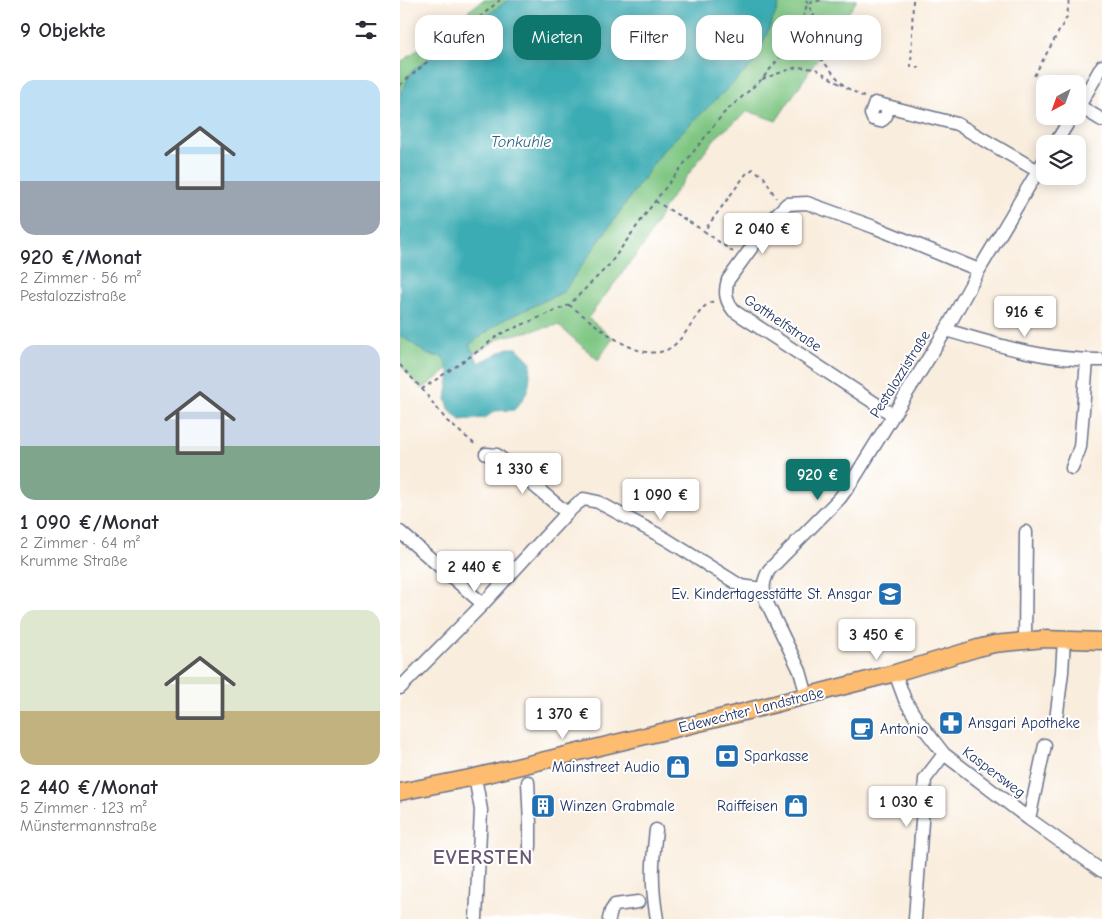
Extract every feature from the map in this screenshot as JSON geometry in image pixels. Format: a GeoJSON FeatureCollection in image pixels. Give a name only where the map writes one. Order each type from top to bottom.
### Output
{"type":"FeatureCollection","features":[{"type":"Feature","properties":{"kind":"main road","name":"Edewechter Landstraße"},"geometry":{"type":"LineString","coordinates":[[400,792],[475,777],[807,696],[895,673],[978,648],[1026,641],[1064,639],[1102,641]]}},
{"type":"Feature","properties":{"kind":"street"},"geometry":{"type":"LineString","coordinates":[[1086,93],[1102,66]]}},
{"type":"Feature","properties":{"kind":"street"},"geometry":{"type":"LineString","coordinates":[[881,105],[915,112],[956,124],[1036,170]]}},
{"type":"Feature","properties":{"kind":"street"},"geometry":{"type":"LineString","coordinates":[[1086,114],[1102,120]]}},
{"type":"Feature","properties":{"kind":"street","name":"Pestalozzistraße"},"geometry":{"type":"LineString","coordinates":[[762,590],[764,579],[769,570],[840,498],[853,480],[946,330],[1036,174]]}},
{"type":"Feature","properties":{"kind":"street"},"geometry":{"type":"LineString","coordinates":[[787,204],[808,203],[874,227],[979,270]]}},
{"type":"Feature","properties":{"kind":"street","name":"Gotthelfstraße"},"geometry":{"type":"LineString","coordinates":[[787,204],[773,218],[728,280],[726,298],[734,311],[893,415]]}},
{"type":"Feature","properties":{"kind":"street"},"geometry":{"type":"LineString","coordinates":[[946,330],[1001,347],[1038,355],[1102,360]]}},
{"type":"Feature","properties":{"kind":"street"},"geometry":{"type":"LineString","coordinates":[[1072,468],[1080,447],[1087,360]]}},
{"type":"Feature","properties":{"kind":"street"},"geometry":{"type":"LineString","coordinates":[[492,454],[567,513]]}},
{"type":"Feature","properties":{"kind":"street"},"geometry":{"type":"LineString","coordinates":[[400,688],[483,604],[567,513],[584,499],[598,502],[666,539],[741,586],[762,590],[800,671],[807,696]]}},
{"type":"Feature","properties":{"kind":"street"},"geometry":{"type":"LineString","coordinates":[[400,532],[483,604]]}},
{"type":"Feature","properties":{"kind":"street"},"geometry":{"type":"LineString","coordinates":[[1026,532],[1026,641]]}},
{"type":"Feature","properties":{"kind":"street"},"geometry":{"type":"LineString","coordinates":[[1056,720],[1064,639]]}},
{"type":"Feature","properties":{"kind":"street","name":"Kaspersweg"},"geometry":{"type":"LineString","coordinates":[[895,673],[905,700],[916,718],[944,754],[1029,819],[1102,871]]}},
{"type":"Feature","properties":{"kind":"street"},"geometry":{"type":"LineString","coordinates":[[1029,819],[1045,745]]}},
{"type":"Feature","properties":{"kind":"street"},"geometry":{"type":"LineString","coordinates":[[915,919],[925,779],[944,754]]}},
{"type":"Feature","properties":{"kind":"street"},"geometry":{"type":"LineString","coordinates":[[475,777],[481,810],[476,919]]}},
{"type":"Feature","properties":{"kind":"street"},"geometry":{"type":"LineString","coordinates":[[528,782],[530,847]]}},
{"type":"Feature","properties":{"kind":"street"},"geometry":{"type":"LineString","coordinates":[[656,830],[652,878],[657,919]]}},
{"type":"Feature","properties":{"kind":"street"},"geometry":{"type":"LineString","coordinates":[[609,919],[611,911],[615,906],[638,902]]}},
{"type":"Feature","properties":{"kind":"path"},"geometry":{"type":"LineString","coordinates":[[400,85],[500,0]]}},
{"type":"Feature","properties":{"kind":"path"},"geometry":{"type":"LineString","coordinates":[[806,2],[820,0]]}},
{"type":"Feature","properties":{"kind":"path"},"geometry":{"type":"LineString","coordinates":[[913,0],[911,67],[919,68]]}},
{"type":"Feature","properties":{"kind":"path"},"geometry":{"type":"LineString","coordinates":[[1034,76],[1067,16],[1069,0]]}},
{"type":"Feature","properties":{"kind":"path"},"geometry":{"type":"LineString","coordinates":[[803,15],[806,2]]}},
{"type":"Feature","properties":{"kind":"path"},"geometry":{"type":"LineString","coordinates":[[806,2],[813,15]]}},
{"type":"Feature","properties":{"kind":"path"},"geometry":{"type":"LineString","coordinates":[[422,388],[474,354],[479,348],[500,334],[569,306],[609,265],[656,200],[723,114],[762,79],[778,60]]}},
{"type":"Feature","properties":{"kind":"path"},"geometry":{"type":"LineString","coordinates":[[822,60],[845,87]]}},
{"type":"Feature","properties":{"kind":"path"},"geometry":{"type":"LineString","coordinates":[[762,79],[797,66],[816,69],[845,87],[881,105]]}},
{"type":"Feature","properties":{"kind":"path"},"geometry":{"type":"LineString","coordinates":[[704,231],[746,174],[753,169],[764,177],[775,197],[787,204]]}},
{"type":"Feature","properties":{"kind":"path"},"geometry":{"type":"LineString","coordinates":[[656,200],[704,231],[743,260]]}},
{"type":"Feature","properties":{"kind":"path"},"geometry":{"type":"LineString","coordinates":[[569,306],[613,338],[643,352],[654,352],[665,351],[682,337],[708,302],[726,298]]}},
{"type":"Feature","properties":{"kind":"path"},"geometry":{"type":"LineString","coordinates":[[400,364],[422,388],[447,421],[492,454]]}},
{"type":"Feature","properties":{"kind":"green space"},"geometry":{"type":"Polygon","coordinates":[[[483,0],[508,0],[488,15],[463,15],[483,0]]]}},
{"type":"Feature","properties":{"kind":"green space"},"geometry":{"type":"Polygon","coordinates":[[[780,0],[857,0],[847,15],[775,15],[780,0]]]}},
{"type":"Feature","properties":{"kind":"green space"},"geometry":{"type":"Polygon","coordinates":[[[772,21],[772,60],[817,60],[776,121],[748,111],[715,138],[665,206],[646,242],[588,318],[613,338],[598,360],[558,325],[502,337],[474,354],[469,345],[501,321],[563,292],[664,149],[756,60],[762,60],[762,45],[772,21]]]}},
{"type":"Feature","properties":{"kind":"green space"},"geometry":{"type":"Polygon","coordinates":[[[415,52],[415,60],[427,60],[412,71],[400,95],[400,63],[415,52]]]}},
{"type":"Feature","properties":{"kind":"green space"},"geometry":{"type":"Polygon","coordinates":[[[400,335],[429,355],[443,357],[449,369],[422,389],[400,365],[400,335]]]}},
{"type":"Feature","properties":{"kind":"water","name":"Tonkuhle"},"geometry":{"type":"Polygon","coordinates":[[[508,0],[780,0],[775,15],[772,15],[772,21],[762,45],[762,15],[696,15],[696,60],[756,60],[755,62],[664,149],[563,292],[501,321],[469,345],[479,363],[508,348],[517,348],[531,362],[529,383],[524,398],[514,410],[495,411],[485,418],[460,420],[450,411],[446,399],[450,373],[443,357],[429,355],[400,335],[400,95],[412,71],[427,60],[503,60],[503,15],[488,15],[508,0]]]}},
{"type":"Feature","properties":{"kind":"place","name":"Ev. Kindertagesstätte St. Ansgar"},"geometry":{"type":"Point","coordinates":[890,594]}},
{"type":"Feature","properties":{"kind":"place","name":"Ansgari Apotheke"},"geometry":{"type":"Point","coordinates":[951,723]}},
{"type":"Feature","properties":{"kind":"place","name":"Antonio"},"geometry":{"type":"Point","coordinates":[862,729]}},
{"type":"Feature","properties":{"kind":"place","name":"Sparkasse"},"geometry":{"type":"Point","coordinates":[727,756]}},
{"type":"Feature","properties":{"kind":"place","name":"Mainstreet Audio"},"geometry":{"type":"Point","coordinates":[678,767]}},
{"type":"Feature","properties":{"kind":"place","name":"Winzen Grabmale"},"geometry":{"type":"Point","coordinates":[543,806]}},
{"type":"Feature","properties":{"kind":"place","name":"Raiffeisen"},"geometry":{"type":"Point","coordinates":[796,806]}},
{"type":"Feature","properties":{"kind":"district","name":"EVERSTEN"},"geometry":{"type":"Point","coordinates":[483,857]}}]}
